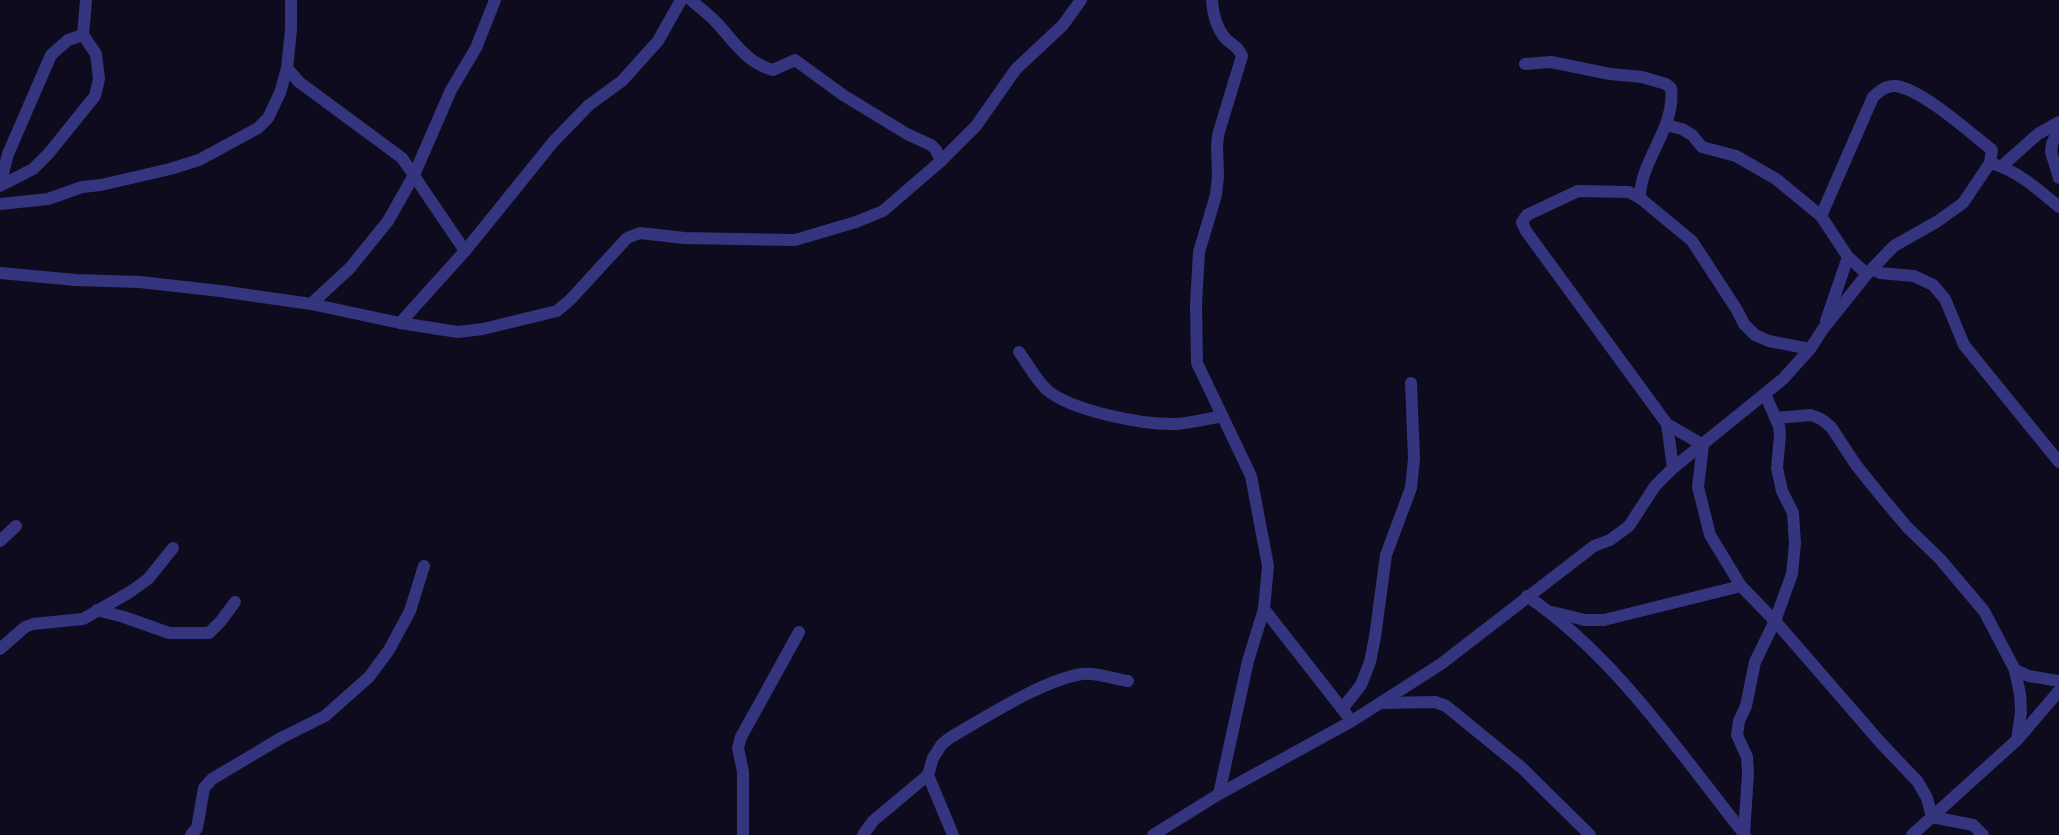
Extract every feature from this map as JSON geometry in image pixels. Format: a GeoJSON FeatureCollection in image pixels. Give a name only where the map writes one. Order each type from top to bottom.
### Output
{"type":"FeatureCollection","features":[{"type":"Feature","properties":{"kind":"street"},"geometry":{"type":"LineString","coordinates":[[0,185],[33,169],[49,154],[95,96],[99,79],[96,54],[83,35],[86,0]]}},
{"type":"Feature","properties":{"kind":"street"},"geometry":{"type":"LineString","coordinates":[[0,204],[48,199],[82,187],[101,185],[199,160],[258,128],[268,118],[280,93],[287,68],[291,30],[291,0]]}},
{"type":"Feature","properties":{"kind":"street"},"geometry":{"type":"LineString","coordinates":[[311,304],[350,268],[388,221],[414,175],[451,90],[476,48],[495,0]]}},
{"type":"Feature","properties":{"kind":"street"},"geometry":{"type":"LineString","coordinates":[[400,323],[465,251],[554,141],[589,105],[622,81],[658,41],[680,0]]}},
{"type":"Feature","properties":{"kind":"street"},"geometry":{"type":"LineString","coordinates":[[692,0],[715,20],[738,48],[754,62],[772,70],[795,60],[843,95],[907,134],[931,145],[936,150],[941,161]]}},
{"type":"Feature","properties":{"kind":"street"},"geometry":{"type":"LineString","coordinates":[[0,273],[76,280],[140,282],[311,304],[400,323],[458,332],[483,329],[557,311],[570,300],[627,238],[640,233],[684,238],[795,240],[856,222],[883,211],[941,161],[976,126],[1016,70],[1063,25],[1081,0]]}},
{"type":"Feature","properties":{"kind":"street"},"geometry":{"type":"LineString","coordinates":[[1212,0],[1213,16],[1218,27],[1226,38],[1240,49],[1242,56],[1218,134],[1216,195],[1199,252],[1196,305],[1197,363],[1251,476],[1268,566],[1264,609],[1248,661],[1219,794]]}},
{"type":"Feature","properties":{"kind":"street"},"geometry":{"type":"LineString","coordinates":[[0,185],[8,154],[51,55],[68,40],[83,35]]}},
{"type":"Feature","properties":{"kind":"street"},"geometry":{"type":"LineString","coordinates":[[1525,64],[1551,62],[1610,74],[1642,77],[1666,84],[1672,88],[1666,125],[1634,195]]}},
{"type":"Feature","properties":{"kind":"street"},"geometry":{"type":"LineString","coordinates":[[287,68],[299,82],[402,158],[465,251]]}},
{"type":"Feature","properties":{"kind":"street"},"geometry":{"type":"LineString","coordinates":[[280,93],[299,82]]}},
{"type":"Feature","properties":{"kind":"street"},"geometry":{"type":"LineString","coordinates":[[1821,216],[1873,97],[1882,88],[1896,86],[1920,95],[1992,150],[1996,165],[2035,187],[2059,207]]}},
{"type":"Feature","properties":{"kind":"street"},"geometry":{"type":"LineString","coordinates":[[1153,835],[1219,794],[1352,722],[1441,664],[1594,546],[1610,540],[1629,526],[1656,486],[1673,468],[1783,379],[1810,349],[1823,329],[1870,272],[1894,246],[1938,221],[1963,203],[1996,165],[2038,134],[2059,122]]}},
{"type":"Feature","properties":{"kind":"street"},"geometry":{"type":"LineString","coordinates":[[1666,125],[1682,129],[1692,135],[1702,147],[1736,156],[1776,179],[1821,216],[1848,257],[1870,272],[1914,276],[1933,285],[1945,299],[1964,345],[2059,462]]}},
{"type":"Feature","properties":{"kind":"street"},"geometry":{"type":"LineString","coordinates":[[2059,127],[2051,152],[2059,178]]}},
{"type":"Feature","properties":{"kind":"street"},"geometry":{"type":"LineString","coordinates":[[1703,445],[1667,424],[1526,231],[1522,222],[1527,215],[1578,191],[1634,195],[1692,241],[1737,310],[1744,324],[1754,335],[1769,341],[1810,349]]}},
{"type":"Feature","properties":{"kind":"street"},"geometry":{"type":"LineString","coordinates":[[1823,329],[1848,257]]}},
{"type":"Feature","properties":{"kind":"street"},"geometry":{"type":"LineString","coordinates":[[1019,352],[1045,388],[1057,397],[1108,415],[1145,422],[1176,424],[1222,416]]}},
{"type":"Feature","properties":{"kind":"street"},"geometry":{"type":"LineString","coordinates":[[1342,709],[1361,685],[1370,662],[1386,555],[1411,488],[1414,459],[1410,383]]}},
{"type":"Feature","properties":{"kind":"street"},"geometry":{"type":"LineString","coordinates":[[1745,834],[1748,773],[1747,757],[1737,735],[1739,721],[1746,706],[1755,662],[1775,620],[1792,574],[1795,543],[1793,513],[1782,490],[1777,468],[1780,435],[1765,394]]}},
{"type":"Feature","properties":{"kind":"street"},"geometry":{"type":"LineString","coordinates":[[1775,418],[1811,415],[1831,427],[1856,465],[1906,527],[1940,559],[1984,611],[2015,670],[2020,694],[2020,712],[2016,740]]}},
{"type":"Feature","properties":{"kind":"street"},"geometry":{"type":"LineString","coordinates":[[1667,424],[1673,468]]}},
{"type":"Feature","properties":{"kind":"street"},"geometry":{"type":"LineString","coordinates":[[1703,445],[1698,488],[1710,535],[1741,586],[1775,620],[1880,742],[1918,782],[1927,798],[1932,817]]}},
{"type":"Feature","properties":{"kind":"street"},"geometry":{"type":"LineString","coordinates":[[0,540],[16,526]]}},
{"type":"Feature","properties":{"kind":"street"},"geometry":{"type":"LineString","coordinates":[[0,649],[26,627],[33,624],[83,619],[130,592],[148,579],[173,548]]}},
{"type":"Feature","properties":{"kind":"street"},"geometry":{"type":"LineString","coordinates":[[192,835],[197,828],[204,788],[212,779],[324,716],[369,677],[389,650],[410,611],[424,566]]}},
{"type":"Feature","properties":{"kind":"street"},"geometry":{"type":"LineString","coordinates":[[1549,611],[1586,620],[1604,620],[1741,586]]}},
{"type":"Feature","properties":{"kind":"street"},"geometry":{"type":"LineString","coordinates":[[1527,596],[1549,611],[1628,686],[1745,834]]}},
{"type":"Feature","properties":{"kind":"street"},"geometry":{"type":"LineString","coordinates":[[97,610],[170,633],[209,633],[222,621],[235,602]]}},
{"type":"Feature","properties":{"kind":"street"},"geometry":{"type":"LineString","coordinates":[[1264,609],[1352,722]]}},
{"type":"Feature","properties":{"kind":"street"},"geometry":{"type":"LineString","coordinates":[[743,835],[743,772],[738,748],[741,737],[799,632]]}},
{"type":"Feature","properties":{"kind":"street"},"geometry":{"type":"LineString","coordinates":[[2015,670],[2029,676],[2059,681]]}},
{"type":"Feature","properties":{"kind":"street"},"geometry":{"type":"LineString","coordinates":[[952,835],[928,775],[932,758],[950,736],[1038,689],[1084,674],[1128,681]]}},
{"type":"Feature","properties":{"kind":"street"},"geometry":{"type":"LineString","coordinates":[[1912,835],[2016,740],[2059,691]]}},
{"type":"Feature","properties":{"kind":"street"},"geometry":{"type":"LineString","coordinates":[[1381,703],[1435,702],[1446,706],[1522,768],[1590,835]]}},
{"type":"Feature","properties":{"kind":"street"},"geometry":{"type":"LineString","coordinates":[[863,835],[873,822],[928,775]]}},
{"type":"Feature","properties":{"kind":"street"},"geometry":{"type":"LineString","coordinates":[[1932,817],[1973,825],[1983,835]]}}]}
